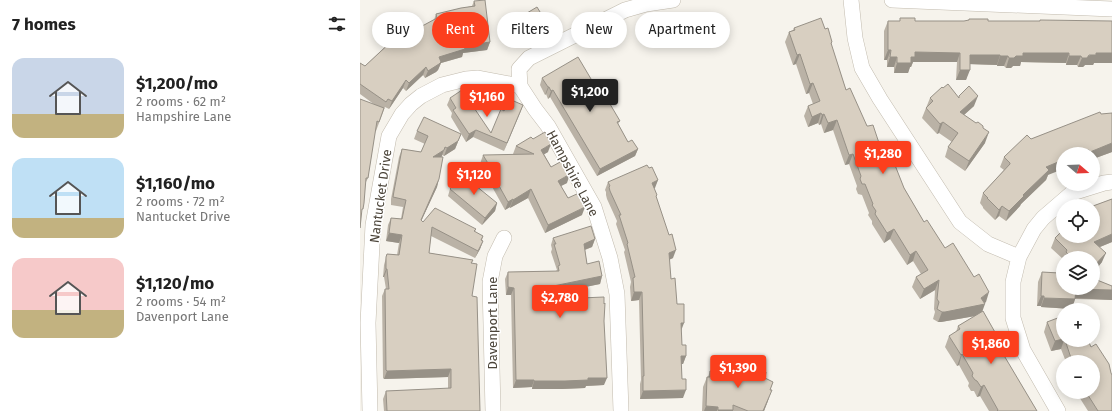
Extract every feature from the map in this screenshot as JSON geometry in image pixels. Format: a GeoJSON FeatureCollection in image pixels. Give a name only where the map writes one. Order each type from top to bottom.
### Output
{"type":"FeatureCollection","features":[{"type":"Feature","properties":{"kind":"street"},"geometry":{"type":"LineString","coordinates":[[520,86],[519,69],[529,58],[625,10],[646,4],[673,0]]}},
{"type":"Feature","properties":{"kind":"street"},"geometry":{"type":"LineString","coordinates":[[851,0],[855,38],[862,68],[880,99],[960,222],[988,244],[1019,257]]}},
{"type":"Feature","properties":{"kind":"street"},"geometry":{"type":"LineString","coordinates":[[892,0],[1112,9]]}},
{"type":"Feature","properties":{"kind":"street","name":"Nantucket Drive"},"geometry":{"type":"LineString","coordinates":[[370,411],[368,323],[373,225],[389,136],[402,114],[411,104],[421,96],[442,85],[466,79],[478,78],[520,86]]}},
{"type":"Feature","properties":{"kind":"street","name":"Hampshire Lane"},"geometry":{"type":"LineString","coordinates":[[520,86],[548,126],[594,207],[610,258],[617,294],[621,411]]}},
{"type":"Feature","properties":{"kind":"street"},"geometry":{"type":"LineString","coordinates":[[1058,411],[1023,350],[1013,318],[1013,282],[1019,257],[1034,229],[1043,218],[1072,193],[1112,182]]}},
{"type":"Feature","properties":{"kind":"street","name":"Davenport Lane"},"geometry":{"type":"LineString","coordinates":[[493,411],[490,282],[495,256],[504,238]]}},
{"type":"Feature","properties":{"kind":"building"},"geometry":{"type":"Polygon","coordinates":[[[485,0],[486,12],[444,12],[475,6],[474,1],[485,0]]]}},
{"type":"Feature","properties":{"kind":"building"},"geometry":{"type":"Polygon","coordinates":[[[537,7],[540,12],[529,12],[537,7]]]}},
{"type":"Feature","properties":{"kind":"building"},"geometry":{"type":"Polygon","coordinates":[[[821,18],[825,29],[828,28],[831,43],[846,90],[850,88],[867,126],[873,125],[884,158],[891,155],[904,188],[924,222],[927,220],[945,248],[953,243],[974,277],[979,274],[989,292],[981,298],[985,304],[945,312],[937,309],[939,302],[937,299],[939,280],[924,289],[916,277],[928,270],[916,251],[910,255],[894,229],[887,233],[875,214],[876,211],[872,205],[873,204],[865,184],[862,184],[860,179],[861,176],[853,154],[849,155],[837,120],[828,123],[824,114],[822,115],[821,113],[812,117],[808,106],[820,101],[813,83],[810,84],[800,54],[797,55],[789,32],[795,30],[794,28],[821,18]]]}},
{"type":"Feature","properties":{"kind":"building"},"geometry":{"type":"Polygon","coordinates":[[[900,18],[915,18],[915,21],[964,21],[969,19],[988,19],[988,21],[1112,21],[1112,53],[1096,53],[1096,55],[1089,55],[1087,58],[1082,58],[1081,56],[1069,56],[1069,53],[1023,53],[1023,56],[1016,56],[1014,58],[1000,55],[970,55],[970,70],[960,70],[960,53],[915,52],[915,57],[911,57],[911,63],[897,63],[897,57],[890,57],[891,50],[888,50],[888,21],[900,21],[900,18]]]}},
{"type":"Feature","properties":{"kind":"building"},"geometry":{"type":"Polygon","coordinates":[[[432,21],[432,48],[465,49],[439,57],[441,62],[439,64],[428,71],[426,67],[409,83],[406,80],[392,101],[388,99],[386,102],[360,84],[360,63],[365,66],[384,48],[424,48],[424,25],[432,21]]]}},
{"type":"Feature","properties":{"kind":"building"},"geometry":{"type":"Polygon","coordinates":[[[578,57],[594,84],[597,82],[620,121],[617,122],[628,142],[632,140],[638,149],[600,169],[553,90],[551,91],[542,78],[578,57]]]}},
{"type":"Feature","properties":{"kind":"building"},"geometry":{"type":"Polygon","coordinates":[[[948,84],[959,98],[959,96],[969,86],[978,96],[960,112],[976,123],[978,122],[989,132],[969,161],[948,147],[958,133],[943,122],[940,124],[926,108],[933,101],[930,98],[942,87],[943,88],[948,84]]]}},
{"type":"Feature","properties":{"kind":"building"},"geometry":{"type":"Polygon","coordinates":[[[462,90],[491,133],[501,109],[504,111],[509,99],[523,105],[507,143],[476,130],[469,134],[453,110],[456,108],[450,98],[462,90]]]}},
{"type":"Feature","properties":{"kind":"building"},"geometry":{"type":"Polygon","coordinates":[[[360,99],[384,108],[379,122],[377,121],[368,178],[366,178],[360,228],[360,99]]]}},
{"type":"Feature","properties":{"kind":"building"},"geometry":{"type":"Polygon","coordinates":[[[1100,112],[1101,114],[1112,113],[1112,143],[1100,148],[1056,147],[1056,163],[1046,167],[1049,170],[1009,211],[1002,206],[999,210],[983,193],[1010,164],[1004,157],[1027,135],[1031,139],[1100,112]]]}},
{"type":"Feature","properties":{"kind":"building"},"geometry":{"type":"Polygon","coordinates":[[[424,117],[461,134],[458,141],[447,148],[445,147],[444,150],[433,157],[443,157],[439,179],[421,220],[423,222],[435,208],[476,229],[474,231],[483,236],[481,240],[483,241],[478,251],[432,227],[429,253],[473,260],[471,263],[477,264],[472,296],[477,297],[480,411],[387,411],[386,391],[451,388],[451,369],[386,370],[385,289],[389,289],[386,257],[387,254],[399,255],[402,235],[389,233],[391,218],[402,219],[406,200],[393,197],[402,149],[421,152],[428,136],[417,131],[424,117]]]}},
{"type":"Feature","properties":{"kind":"building"},"geometry":{"type":"Polygon","coordinates":[[[545,132],[551,144],[541,150],[551,167],[562,161],[570,174],[558,181],[568,198],[579,193],[585,207],[548,225],[531,189],[508,202],[483,155],[534,154],[516,146],[531,137],[533,139],[545,132]]]}},
{"type":"Feature","properties":{"kind":"building"},"geometry":{"type":"Polygon","coordinates":[[[647,165],[649,168],[652,167],[658,180],[652,183],[669,235],[672,234],[676,250],[669,253],[671,279],[675,278],[677,304],[684,304],[684,323],[681,323],[682,345],[686,345],[686,356],[681,356],[682,379],[686,379],[686,390],[643,391],[642,292],[634,292],[633,278],[635,277],[628,243],[619,215],[621,215],[610,191],[608,182],[647,165]]]}},
{"type":"Feature","properties":{"kind":"building"},"geometry":{"type":"Polygon","coordinates":[[[461,176],[464,178],[465,177],[497,203],[485,218],[450,189],[461,176]]]}},
{"type":"Feature","properties":{"kind":"building"},"geometry":{"type":"Polygon","coordinates":[[[1112,199],[1112,234],[1100,239],[1100,203],[1112,199]]]}},
{"type":"Feature","properties":{"kind":"building"},"geometry":{"type":"Polygon","coordinates":[[[591,226],[595,239],[584,244],[587,264],[599,261],[602,276],[534,290],[535,300],[604,297],[607,378],[588,378],[588,380],[565,381],[516,380],[514,288],[508,287],[508,272],[559,271],[558,266],[560,265],[554,244],[556,244],[553,238],[591,226]]]}},
{"type":"Feature","properties":{"kind":"building"},"geometry":{"type":"Polygon","coordinates":[[[1060,243],[1095,243],[1106,253],[1100,259],[1100,251],[1067,250],[1060,243]]]}},
{"type":"Feature","properties":{"kind":"building"},"geometry":{"type":"Polygon","coordinates":[[[1042,272],[1056,273],[1056,295],[1075,295],[1075,299],[1044,298],[1044,296],[1041,296],[1042,272]]]}},
{"type":"Feature","properties":{"kind":"building"},"geometry":{"type":"Polygon","coordinates":[[[1100,281],[1112,286],[1112,290],[1100,290],[1100,281]]]}},
{"type":"Feature","properties":{"kind":"building"},"geometry":{"type":"Polygon","coordinates":[[[983,311],[996,334],[993,337],[1037,411],[997,411],[998,410],[984,385],[981,387],[972,376],[973,373],[949,336],[960,329],[958,326],[983,311]]]}},
{"type":"Feature","properties":{"kind":"building"},"geometry":{"type":"Polygon","coordinates":[[[1056,319],[1056,341],[1055,341],[1047,322],[1056,319]]]}},
{"type":"Feature","properties":{"kind":"building"},"geometry":{"type":"Polygon","coordinates":[[[1067,347],[1098,347],[1109,364],[1112,375],[1112,411],[1098,411],[1090,399],[1100,399],[1100,355],[1070,355],[1067,347]]]}},
{"type":"Feature","properties":{"kind":"building"},"geometry":{"type":"Polygon","coordinates":[[[715,366],[734,366],[734,370],[750,376],[753,367],[766,372],[765,378],[773,382],[770,390],[772,390],[763,411],[748,411],[733,405],[733,410],[718,410],[718,407],[706,406],[707,377],[710,377],[710,371],[715,371],[715,366]]]}}]}
